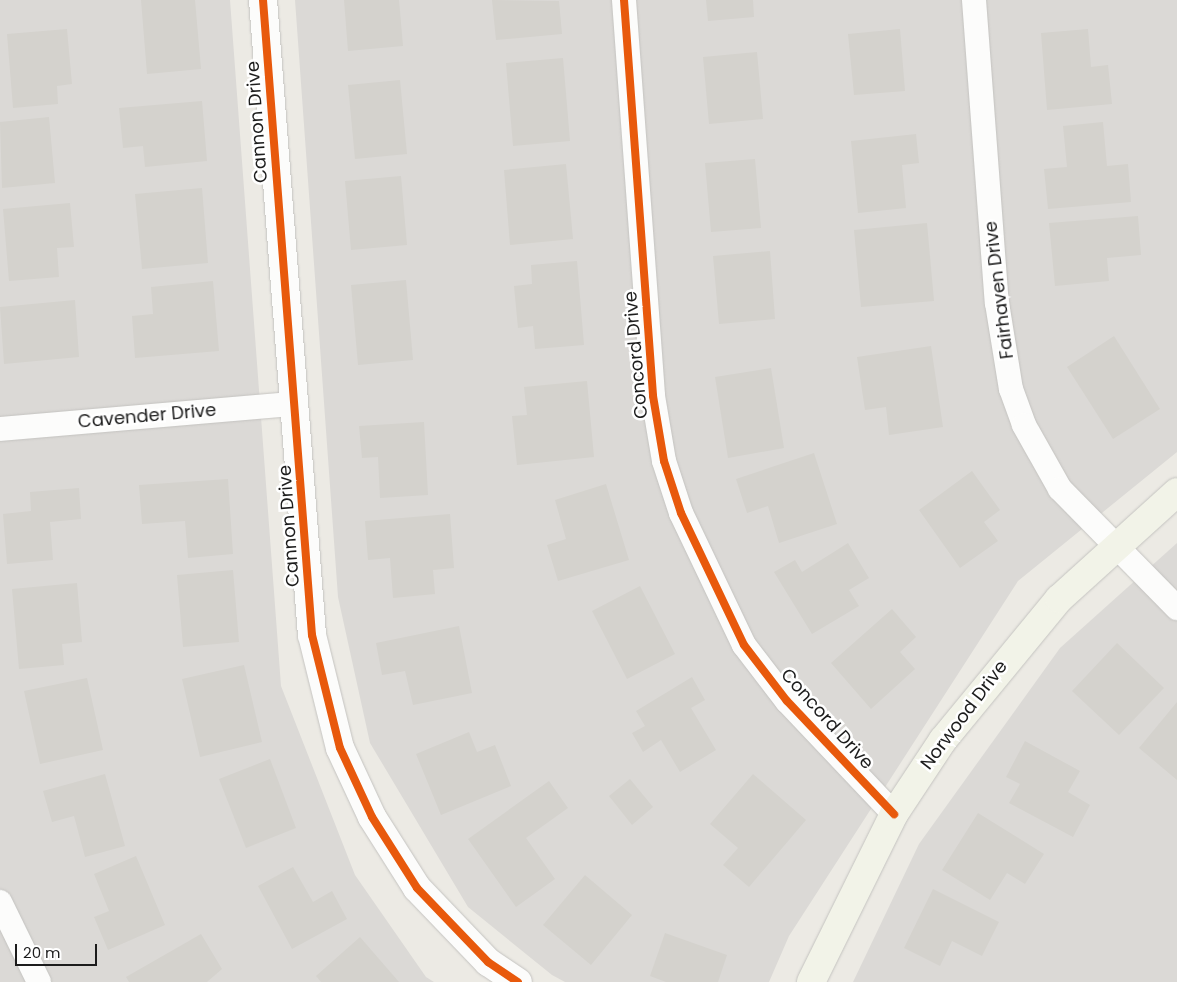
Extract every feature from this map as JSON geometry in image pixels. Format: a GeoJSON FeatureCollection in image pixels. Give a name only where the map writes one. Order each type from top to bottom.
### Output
{"type":"FeatureCollection","features":[{"type":"Feature","properties":{"kind":"main road","name":"Norwood Drive"},"geometry":{"type":"LineString","coordinates":[[811,982],[894,814],[1010,654],[1059,599],[1177,492]]}},
{"type":"Feature","properties":{"kind":"street","name":"Cannon Drive"},"geometry":{"type":"LineString","coordinates":[[262,0],[312,635],[340,748],[372,817],[417,888],[488,962],[518,982]]}},
{"type":"Feature","properties":{"kind":"street","name":"Concord Drive"},"geometry":{"type":"LineString","coordinates":[[624,0],[653,396],[664,461],[681,513],[744,645],[787,701],[894,814]]}},
{"type":"Feature","properties":{"kind":"street","name":"Fairhaven Drive"},"geometry":{"type":"LineString","coordinates":[[974,0],[997,302],[1011,389],[1024,425],[1060,489],[1177,608]]}},
{"type":"Feature","properties":{"kind":"street","name":"Cavender Drive"},"geometry":{"type":"LineString","coordinates":[[0,429],[294,404]]}},
{"type":"Feature","properties":{"kind":"street"},"geometry":{"type":"LineString","coordinates":[[0,902],[39,982]]}},
{"type":"Feature","properties":{"kind":"shaded area"},"geometry":{"type":"Polygon","coordinates":[[[0,0],[230,0],[281,686],[355,875],[426,977],[434,982],[0,982],[0,0]]]}},
{"type":"Feature","properties":{"kind":"shaded area"},"geometry":{"type":"Polygon","coordinates":[[[295,0],[1177,0],[1177,452],[1018,581],[789,936],[769,982],[565,982],[552,975],[468,907],[370,743],[338,597],[295,0]]]}},
{"type":"Feature","properties":{"kind":"shaded area"},"geometry":{"type":"Polygon","coordinates":[[[1177,543],[1177,982],[853,982],[919,844],[1060,648],[1177,543]]]}},
{"type":"Feature","properties":{"kind":"building"},"geometry":{"type":"Polygon","coordinates":[[[141,0],[195,0],[201,69],[147,74],[141,0]]]}},
{"type":"Feature","properties":{"kind":"building"},"geometry":{"type":"Polygon","coordinates":[[[344,0],[399,0],[403,46],[348,51],[344,0]]]}},
{"type":"Feature","properties":{"kind":"building"},"geometry":{"type":"Polygon","coordinates":[[[492,0],[559,1],[562,34],[496,40],[492,0]]]}},
{"type":"Feature","properties":{"kind":"building"},"geometry":{"type":"Polygon","coordinates":[[[706,0],[753,0],[754,17],[708,21],[706,0]]]}},
{"type":"Feature","properties":{"kind":"building"},"geometry":{"type":"Polygon","coordinates":[[[67,29],[72,84],[57,86],[58,104],[13,108],[7,34],[67,29]]]}},
{"type":"Feature","properties":{"kind":"building"},"geometry":{"type":"Polygon","coordinates":[[[900,29],[905,91],[854,95],[848,34],[900,29]]]}},
{"type":"Feature","properties":{"kind":"building"},"geometry":{"type":"Polygon","coordinates":[[[1088,29],[1091,67],[1108,65],[1112,104],[1047,110],[1041,33],[1088,29]]]}},
{"type":"Feature","properties":{"kind":"building"},"geometry":{"type":"Polygon","coordinates":[[[757,52],[763,119],[709,124],[703,57],[757,52]]]}},
{"type":"Feature","properties":{"kind":"building"},"geometry":{"type":"Polygon","coordinates":[[[563,58],[570,141],[513,146],[506,63],[563,58]]]}},
{"type":"Feature","properties":{"kind":"building"},"geometry":{"type":"Polygon","coordinates":[[[400,80],[407,154],[355,159],[348,85],[400,80]]]}},
{"type":"Feature","properties":{"kind":"building"},"geometry":{"type":"Polygon","coordinates":[[[202,101],[207,161],[145,167],[143,146],[123,148],[119,108],[202,101]]]}},
{"type":"Feature","properties":{"kind":"building"},"geometry":{"type":"Polygon","coordinates":[[[49,117],[55,183],[2,188],[0,122],[49,117]]]}},
{"type":"Feature","properties":{"kind":"building"},"geometry":{"type":"Polygon","coordinates":[[[1103,122],[1107,166],[1128,164],[1131,202],[1048,209],[1044,169],[1067,167],[1063,126],[1103,122]]]}},
{"type":"Feature","properties":{"kind":"building"},"geometry":{"type":"Polygon","coordinates":[[[916,134],[919,163],[902,165],[906,208],[858,213],[851,141],[916,134]]]}},
{"type":"Feature","properties":{"kind":"building"},"geometry":{"type":"Polygon","coordinates":[[[755,159],[761,228],[711,232],[705,163],[755,159]]]}},
{"type":"Feature","properties":{"kind":"building"},"geometry":{"type":"Polygon","coordinates":[[[566,164],[573,239],[510,245],[504,170],[566,164]]]}},
{"type":"Feature","properties":{"kind":"building"},"geometry":{"type":"Polygon","coordinates":[[[401,176],[407,245],[351,250],[345,181],[401,176]]]}},
{"type":"Feature","properties":{"kind":"building"},"geometry":{"type":"Polygon","coordinates":[[[202,188],[208,263],[142,269],[135,194],[202,188]]]}},
{"type":"Feature","properties":{"kind":"building"},"geometry":{"type":"Polygon","coordinates":[[[70,203],[74,247],[57,248],[59,277],[9,281],[3,209],[70,203]]]}},
{"type":"Feature","properties":{"kind":"building"},"geometry":{"type":"Polygon","coordinates":[[[1138,216],[1141,255],[1107,258],[1109,281],[1055,286],[1049,223],[1138,216]]]}},
{"type":"Feature","properties":{"kind":"building"},"geometry":{"type":"Polygon","coordinates":[[[927,223],[934,301],[861,307],[854,230],[927,223]]]}},
{"type":"Feature","properties":{"kind":"building"},"geometry":{"type":"Polygon","coordinates":[[[770,251],[775,319],[719,324],[713,256],[770,251]]]}},
{"type":"Feature","properties":{"kind":"building"},"geometry":{"type":"Polygon","coordinates":[[[577,261],[584,345],[535,349],[533,326],[518,328],[514,286],[532,284],[531,265],[577,261]]]}},
{"type":"Feature","properties":{"kind":"building"},"geometry":{"type":"Polygon","coordinates":[[[406,280],[413,360],[358,365],[351,285],[406,280]]]}},
{"type":"Feature","properties":{"kind":"building"},"geometry":{"type":"Polygon","coordinates":[[[213,281],[219,351],[135,358],[132,316],[153,314],[151,287],[213,281]]]}},
{"type":"Feature","properties":{"kind":"building"},"geometry":{"type":"Polygon","coordinates":[[[75,300],[79,357],[4,364],[0,307],[75,300]]]}},
{"type":"Feature","properties":{"kind":"building"},"geometry":{"type":"Polygon","coordinates":[[[1114,336],[1160,409],[1113,439],[1067,367],[1114,336]]]}},
{"type":"Feature","properties":{"kind":"building"},"geometry":{"type":"Polygon","coordinates":[[[931,346],[943,427],[889,435],[886,407],[865,410],[857,357],[931,346]]]}},
{"type":"Feature","properties":{"kind":"building"},"geometry":{"type":"Polygon","coordinates":[[[771,368],[784,448],[728,458],[715,377],[771,368]]]}},
{"type":"Feature","properties":{"kind":"building"},"geometry":{"type":"Polygon","coordinates":[[[587,381],[594,457],[517,465],[512,416],[527,415],[524,387],[587,381]]]}},
{"type":"Feature","properties":{"kind":"building"},"geometry":{"type":"Polygon","coordinates":[[[424,422],[428,495],[380,498],[378,457],[362,458],[359,426],[424,422]]]}},
{"type":"Feature","properties":{"kind":"building"},"geometry":{"type":"Polygon","coordinates":[[[814,453],[837,524],[779,543],[768,506],[747,513],[736,479],[814,453]]]}},
{"type":"Feature","properties":{"kind":"building"},"geometry":{"type":"Polygon","coordinates":[[[972,471],[1000,510],[984,522],[998,541],[960,568],[919,510],[972,471]]]}},
{"type":"Feature","properties":{"kind":"building"},"geometry":{"type":"Polygon","coordinates":[[[228,479],[233,554],[188,558],[185,521],[142,524],[139,485],[228,479]]]}},
{"type":"Feature","properties":{"kind":"building"},"geometry":{"type":"Polygon","coordinates":[[[606,484],[629,560],[558,581],[547,545],[566,539],[555,500],[606,484]]]}},
{"type":"Feature","properties":{"kind":"building"},"geometry":{"type":"Polygon","coordinates":[[[79,488],[81,519],[50,522],[53,560],[7,564],[3,514],[31,511],[30,492],[79,488]]]}},
{"type":"Feature","properties":{"kind":"building"},"geometry":{"type":"Polygon","coordinates":[[[450,514],[454,568],[433,570],[435,594],[393,598],[390,558],[368,560],[365,521],[450,514]]]}},
{"type":"Feature","properties":{"kind":"building"},"geometry":{"type":"Polygon","coordinates":[[[848,543],[869,578],[849,590],[859,606],[812,634],[774,572],[795,560],[802,572],[848,543]]]}},
{"type":"Feature","properties":{"kind":"building"},"geometry":{"type":"Polygon","coordinates":[[[233,570],[239,642],[183,647],[177,575],[233,570]]]}},
{"type":"Feature","properties":{"kind":"building"},"geometry":{"type":"Polygon","coordinates":[[[77,583],[82,642],[62,644],[64,665],[19,669],[12,589],[77,583]]]}},
{"type":"Feature","properties":{"kind":"building"},"geometry":{"type":"Polygon","coordinates":[[[640,586],[675,654],[627,679],[592,611],[640,586]]]}},
{"type":"Feature","properties":{"kind":"building"},"geometry":{"type":"Polygon","coordinates":[[[892,609],[916,637],[900,652],[915,669],[871,709],[831,663],[892,609]]]}},
{"type":"Feature","properties":{"kind":"building"},"geometry":{"type":"Polygon","coordinates":[[[459,626],[472,693],[413,705],[405,671],[382,675],[376,643],[459,626]]]}},
{"type":"Feature","properties":{"kind":"building"},"geometry":{"type":"Polygon","coordinates":[[[1117,643],[1164,688],[1119,735],[1072,691],[1117,643]]]}},
{"type":"Feature","properties":{"kind":"building"},"geometry":{"type":"Polygon","coordinates":[[[244,665],[262,742],[200,757],[182,679],[244,665]]]}},
{"type":"Feature","properties":{"kind":"building"},"geometry":{"type":"Polygon","coordinates":[[[692,677],[705,700],[691,708],[716,750],[680,772],[661,740],[643,752],[632,733],[645,726],[636,711],[692,677]]]}},
{"type":"Feature","properties":{"kind":"building"},"geometry":{"type":"Polygon","coordinates":[[[87,678],[103,750],[40,764],[24,691],[87,678]]]}},
{"type":"Feature","properties":{"kind":"building"},"geometry":{"type":"Polygon","coordinates":[[[1177,702],[1177,780],[1139,748],[1177,702]]]}},
{"type":"Feature","properties":{"kind":"building"},"geometry":{"type":"Polygon","coordinates":[[[469,732],[477,752],[495,745],[511,786],[441,815],[416,754],[469,732]]]}},
{"type":"Feature","properties":{"kind":"building"},"geometry":{"type":"Polygon","coordinates":[[[1025,741],[1080,771],[1068,792],[1090,805],[1073,837],[1009,803],[1020,784],[1006,777],[1025,741]]]}},
{"type":"Feature","properties":{"kind":"building"},"geometry":{"type":"Polygon","coordinates":[[[270,759],[296,828],[246,848],[219,779],[270,759]]]}},
{"type":"Feature","properties":{"kind":"building"},"geometry":{"type":"Polygon","coordinates":[[[105,774],[125,846],[85,857],[74,816],[52,822],[43,791],[105,774]]]}},
{"type":"Feature","properties":{"kind":"building"},"geometry":{"type":"Polygon","coordinates":[[[753,774],[806,820],[749,887],[723,865],[738,848],[710,824],[753,774]]]}},
{"type":"Feature","properties":{"kind":"building"},"geometry":{"type":"Polygon","coordinates":[[[630,779],[653,807],[632,825],[609,796],[630,779]]]}},
{"type":"Feature","properties":{"kind":"building"},"geometry":{"type":"Polygon","coordinates":[[[549,781],[568,808],[526,838],[555,879],[516,907],[468,839],[549,781]]]}},
{"type":"Feature","properties":{"kind":"building"},"geometry":{"type":"Polygon","coordinates":[[[978,813],[1044,854],[1025,884],[1007,873],[990,900],[942,870],[978,813]]]}},
{"type":"Feature","properties":{"kind":"building"},"geometry":{"type":"Polygon","coordinates":[[[136,856],[165,925],[108,950],[94,917],[109,911],[94,874],[136,856]]]}},
{"type":"Feature","properties":{"kind":"building"},"geometry":{"type":"Polygon","coordinates":[[[293,867],[313,902],[332,891],[347,919],[292,949],[258,886],[293,867]]]}},
{"type":"Feature","properties":{"kind":"building"},"geometry":{"type":"Polygon","coordinates":[[[585,875],[632,915],[591,965],[543,925],[585,875]]]}},
{"type":"Feature","properties":{"kind":"building"},"geometry":{"type":"Polygon","coordinates":[[[933,889],[999,922],[982,956],[952,941],[940,966],[904,948],[933,889]]]}},
{"type":"Feature","properties":{"kind":"building"},"geometry":{"type":"Polygon","coordinates":[[[665,933],[727,955],[718,982],[666,982],[650,976],[665,933]]]}},
{"type":"Feature","properties":{"kind":"building"},"geometry":{"type":"Polygon","coordinates":[[[201,934],[222,969],[207,982],[129,982],[126,977],[201,934]]]}},
{"type":"Feature","properties":{"kind":"building"},"geometry":{"type":"Polygon","coordinates":[[[360,937],[399,982],[321,982],[316,976],[360,937]]]}},
{"type":"Feature","properties":{"kind":"cycle path"},"geometry":{"type":"LineString","coordinates":[[263,0],[312,635],[340,748],[372,817],[417,888],[488,962],[518,982]]}},
{"type":"Feature","properties":{"kind":"cycle path"},"geometry":{"type":"LineString","coordinates":[[624,0],[653,396],[664,461],[681,513],[744,645],[787,701],[894,814]]}}]}
